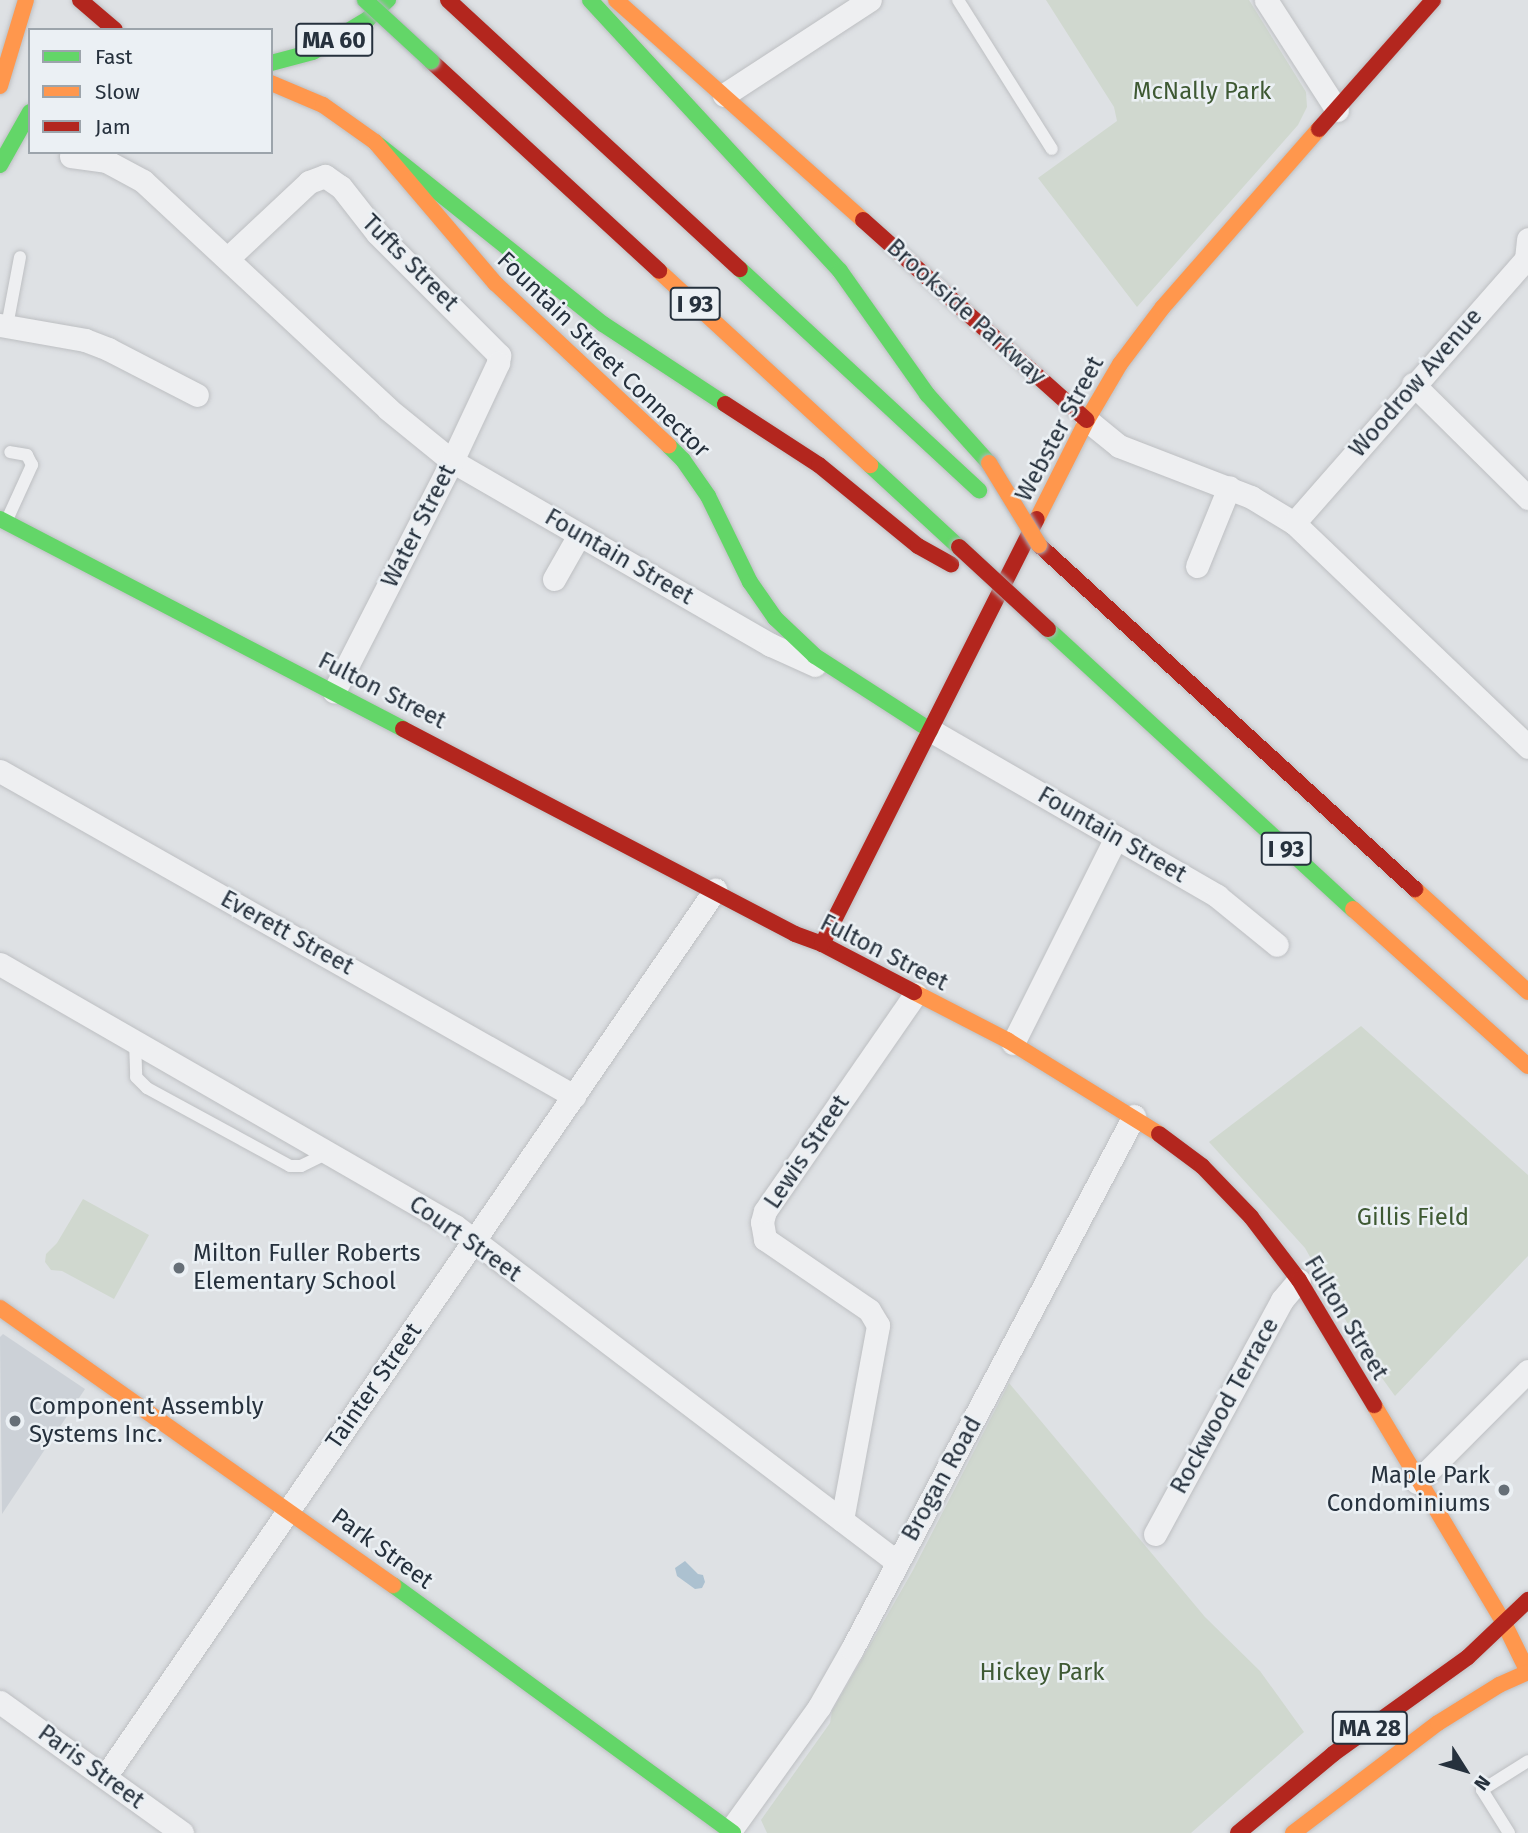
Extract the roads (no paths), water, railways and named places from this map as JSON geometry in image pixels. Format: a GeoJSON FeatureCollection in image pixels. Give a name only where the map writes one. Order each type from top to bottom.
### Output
{"type":"FeatureCollection","features":[{"type":"Feature","properties":{"kind":"main road"},"geometry":{"type":"LineString","coordinates":[[0,86],[26,0]]}},
{"type":"Feature","properties":{"kind":"main road"},"geometry":{"type":"LineString","coordinates":[[80,0],[114,28]]}},
{"type":"Feature","properties":{"kind":"main road","name":"I 93"},"geometry":{"type":"LineString","coordinates":[[365,0],[1407,959],[1528,1066]]}},
{"type":"Feature","properties":{"kind":"main road","name":"MA 60"},"geometry":{"type":"LineString","coordinates":[[273,62],[313,52],[368,19],[387,0]]}},
{"type":"Feature","properties":{"kind":"main road","name":"I 93"},"geometry":{"type":"LineString","coordinates":[[448,0],[1074,578],[1528,992]]}},
{"type":"Feature","properties":{"kind":"main road"},"geometry":{"type":"LineString","coordinates":[[590,0],[840,271],[927,394],[989,463],[1039,545]]}},
{"type":"Feature","properties":{"kind":"main road","name":"Brookside Parkway"},"geometry":{"type":"LineString","coordinates":[[616,0],[1087,421]]}},
{"type":"Feature","properties":{"kind":"main road","name":"Webster Street"},"geometry":{"type":"LineString","coordinates":[[822,944],[1087,421],[1140,334],[1433,0]]}},
{"type":"Feature","properties":{"kind":"main road","name":"Fountain Street Connector"},"geometry":{"type":"LineString","coordinates":[[273,84],[323,105],[375,142],[495,283],[683,460],[708,496],[750,582],[775,618],[815,656],[869,689]]}},
{"type":"Feature","properties":{"kind":"main road"},"geometry":{"type":"LineString","coordinates":[[0,165],[28,116]]}},
{"type":"Feature","properties":{"kind":"main road"},"geometry":{"type":"LineString","coordinates":[[375,142],[618,335],[819,465],[918,546],[1013,597]]}},
{"type":"Feature","properties":{"kind":"main road","name":"Fulton Street"},"geometry":{"type":"LineString","coordinates":[[3,520],[795,934],[822,944],[1013,1044],[1134,1116],[1202,1166],[1251,1217],[1299,1280],[1504,1623],[1528,1672]]}},
{"type":"Feature","properties":{"kind":"main road","name":"Fountain Street"},"geometry":{"type":"LineString","coordinates":[[869,689],[930,730]]}},
{"type":"Feature","properties":{"kind":"main road","name":"Park Street"},"geometry":{"type":"LineString","coordinates":[[0,1308],[289,1509],[731,1832]]}},
{"type":"Feature","properties":{"kind":"main road","name":"MA 28"},"geometry":{"type":"LineString","coordinates":[[1238,1833],[1333,1754],[1468,1657],[1528,1600]]}},
{"type":"Feature","properties":{"kind":"main road","name":"MA 28"},"geometry":{"type":"LineString","coordinates":[[1293,1833],[1438,1723],[1499,1685],[1528,1672]]}},
{"type":"Feature","properties":{"kind":"street"},"geometry":{"type":"LineString","coordinates":[[724,95],[870,0]]}},
{"type":"Feature","properties":{"kind":"street"},"geometry":{"type":"LineString","coordinates":[[1266,0],[1337,110]]}},
{"type":"Feature","properties":{"kind":"street","name":"Fountain Street"},"geometry":{"type":"LineString","coordinates":[[71,156],[106,161],[143,181],[229,258],[388,409],[453,461],[771,645],[869,689]]}},
{"type":"Feature","properties":{"kind":"street","name":"Tufts Street"},"geometry":{"type":"LineString","coordinates":[[229,258],[316,178],[325,176],[341,187],[377,233],[494,347],[499,358]]}},
{"type":"Feature","properties":{"kind":"street","name":"Woodrow Avenue"},"geometry":{"type":"LineString","coordinates":[[1294,523],[1527,253]]}},
{"type":"Feature","properties":{"kind":"street"},"geometry":{"type":"LineString","coordinates":[[4,326],[85,340],[197,395]]}},
{"type":"Feature","properties":{"kind":"street","name":"Water Street"},"geometry":{"type":"LineString","coordinates":[[334,692],[453,461],[499,358]]}},
{"type":"Feature","properties":{"kind":"street"},"geometry":{"type":"LineString","coordinates":[[1413,384],[1528,498]]}},
{"type":"Feature","properties":{"kind":"street","name":"Brookside Parkway"},"geometry":{"type":"LineString","coordinates":[[1087,421],[1119,446],[1229,487],[1294,523],[1523,732]]}},
{"type":"Feature","properties":{"kind":"street"},"geometry":{"type":"LineString","coordinates":[[1197,566],[1229,487]]}},
{"type":"Feature","properties":{"kind":"street"},"geometry":{"type":"LineString","coordinates":[[554,579],[579,536]]}},
{"type":"Feature","properties":{"kind":"street","name":"Fountain Street"},"geometry":{"type":"LineString","coordinates":[[930,730],[1217,896],[1277,945]]}},
{"type":"Feature","properties":{"kind":"street","name":"Everett Street"},"geometry":{"type":"LineString","coordinates":[[0,771],[574,1096]]}},
{"type":"Feature","properties":{"kind":"street"},"geometry":{"type":"LineString","coordinates":[[1013,1044],[1116,837]]}},
{"type":"Feature","properties":{"kind":"street","name":"Tainter Street"},"geometry":{"type":"LineString","coordinates":[[104,1777],[715,890]]}},
{"type":"Feature","properties":{"kind":"street","name":"Court Street"},"geometry":{"type":"LineString","coordinates":[[0,964],[455,1226],[897,1562]]}},
{"type":"Feature","properties":{"kind":"street","name":"Lewis Street"},"geometry":{"type":"LineString","coordinates":[[842,1520],[878,1325],[869,1310],[769,1244],[761,1233],[762,1222],[765,1211],[915,994]]}},
{"type":"Feature","properties":{"kind":"street","name":"Brogan Road"},"geometry":{"type":"LineString","coordinates":[[731,1832],[819,1707],[1134,1116]]}},
{"type":"Feature","properties":{"kind":"street","name":"Rockwood Terrace"},"geometry":{"type":"LineString","coordinates":[[1155,1534],[1282,1300],[1299,1280]]}},
{"type":"Feature","properties":{"kind":"street"},"geometry":{"type":"LineString","coordinates":[[1418,1482],[1528,1371]]}},
{"type":"Feature","properties":{"kind":"street","name":"Paris Street"},"geometry":{"type":"LineString","coordinates":[[0,1702],[182,1833]]}},
{"type":"Feature","properties":{"kind":"lane"},"geometry":{"type":"LineString","coordinates":[[958,0],[1052,149]]}},
{"type":"Feature","properties":{"kind":"lane"},"geometry":{"type":"LineString","coordinates":[[4,326],[20,257]]}},
{"type":"Feature","properties":{"kind":"lane"},"geometry":{"type":"LineString","coordinates":[[3,520],[32,465],[27,455],[10,452]]}},
{"type":"Feature","properties":{"kind":"lane"},"geometry":{"type":"LineString","coordinates":[[135,1041],[136,1077],[147,1088],[290,1166],[301,1167],[328,1153]]}},
{"type":"Feature","properties":{"kind":"lane"},"geometry":{"type":"LineString","coordinates":[[1509,1833],[1482,1790],[1528,1760]]}},
{"type":"Feature","properties":{"kind":"water"},"geometry":{"type":"Polygon","coordinates":[[[685,1561],[698,1574],[703,1575],[705,1582],[702,1588],[695,1589],[677,1576],[675,1568],[685,1561]]]}},
{"type":"Feature","properties":{"kind":"place","name":"Milton Fuller Roberts Elementary School"},"geometry":{"type":"Point","coordinates":[179,1268]}},
{"type":"Feature","properties":{"kind":"place","name":"Component Assembly Systems Inc."},"geometry":{"type":"Point","coordinates":[15,1421]}},
{"type":"Feature","properties":{"kind":"place","name":"Maple Park Condominiums"},"geometry":{"type":"Point","coordinates":[1504,1490]}},
{"type":"Feature","properties":{"kind":"park label","name":"McNally Park"},"geometry":{"type":"Point","coordinates":[1202,92]}},
{"type":"Feature","properties":{"kind":"park label","name":"Gillis Field"},"geometry":{"type":"Point","coordinates":[1413,1218]}},
{"type":"Feature","properties":{"kind":"park label","name":"Hickey Park"},"geometry":{"type":"Point","coordinates":[1042,1673]}}]}
